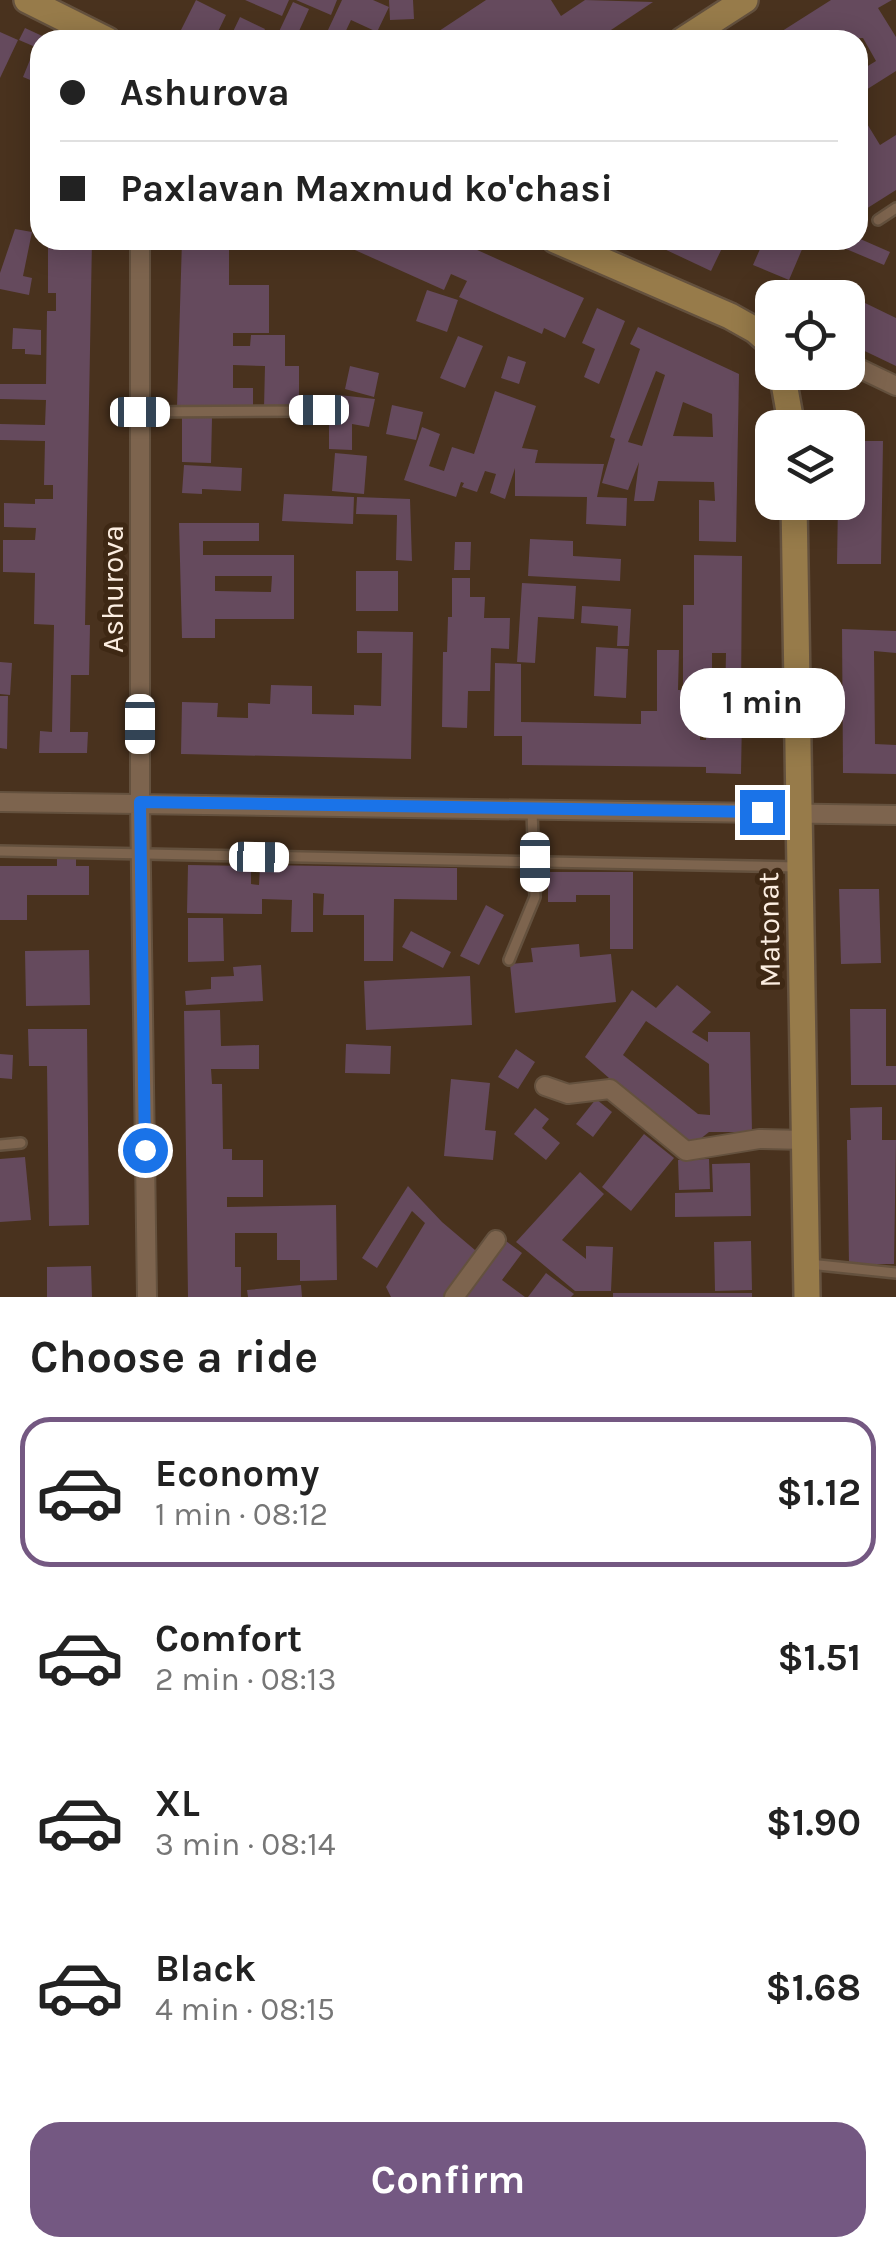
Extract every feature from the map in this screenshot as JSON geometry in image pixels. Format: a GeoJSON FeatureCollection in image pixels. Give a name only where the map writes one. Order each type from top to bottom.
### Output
{"type":"FeatureCollection","features":[{"type":"Feature","properties":{"kind":"main road"},"geometry":{"type":"LineString","coordinates":[[28,0],[87,30]]}},
{"type":"Feature","properties":{"kind":"main road"},"geometry":{"type":"LineString","coordinates":[[698,30],[745,0]]}},
{"type":"Feature","properties":{"kind":"main road"},"geometry":{"type":"LineString","coordinates":[[578,250],[755,330]]}},
{"type":"Feature","properties":{"kind":"main road","name":"Matonat"},"geometry":{"type":"LineString","coordinates":[[794,520],[807,1297]]}},
{"type":"Feature","properties":{"kind":"street","name":"Ashurova"},"geometry":{"type":"LineString","coordinates":[[140,250],[140,802],[147,1297]]}},
{"type":"Feature","properties":{"kind":"street"},"geometry":{"type":"LineString","coordinates":[[865,371],[896,386]]}},
{"type":"Feature","properties":{"kind":"street"},"geometry":{"type":"LineString","coordinates":[[0,802],[896,815]]}},
{"type":"Feature","properties":{"kind":"street"},"geometry":{"type":"LineString","coordinates":[[545,1086],[568,1094],[610,1090],[686,1150],[759,1139],[805,1140]]}},
{"type":"Feature","properties":{"kind":"street"},"geometry":{"type":"LineString","coordinates":[[454,1297],[496,1240]]}},
{"type":"Feature","properties":{"kind":"lane"},"geometry":{"type":"LineString","coordinates":[[878,220],[896,208]]}},
{"type":"Feature","properties":{"kind":"lane"},"geometry":{"type":"LineString","coordinates":[[140,412],[319,410]]}},
{"type":"Feature","properties":{"kind":"lane"},"geometry":{"type":"LineString","coordinates":[[509,960],[535,896],[532,808]]}},
{"type":"Feature","properties":{"kind":"lane"},"geometry":{"type":"LineString","coordinates":[[0,851],[800,867]]}},
{"type":"Feature","properties":{"kind":"lane"},"geometry":{"type":"LineString","coordinates":[[0,1145],[21,1143]]}},
{"type":"Feature","properties":{"kind":"lane"},"geometry":{"type":"LineString","coordinates":[[806,1264],[896,1273]]}},
{"type":"Feature","properties":{"kind":"building"},"geometry":{"type":"Polygon","coordinates":[[[196,0],[226,15],[219,30],[181,30],[196,0]]]}},
{"type":"Feature","properties":{"kind":"building"},"geometry":{"type":"Polygon","coordinates":[[[245,0],[289,0],[282,16],[245,0]]]}},
{"type":"Feature","properties":{"kind":"building"},"geometry":{"type":"Polygon","coordinates":[[[296,0],[337,0],[331,15],[296,0]]]}},
{"type":"Feature","properties":{"kind":"building"},"geometry":{"type":"Polygon","coordinates":[[[342,0],[373,0],[389,7],[378,30],[351,20],[346,30],[328,30],[342,0]]]}},
{"type":"Feature","properties":{"kind":"building"},"geometry":{"type":"Polygon","coordinates":[[[389,0],[413,0],[414,19],[390,20],[389,0]]]}},
{"type":"Feature","properties":{"kind":"building"},"geometry":{"type":"Polygon","coordinates":[[[486,0],[551,0],[561,16],[585,0],[653,2],[611,30],[441,30],[486,0]]]}},
{"type":"Feature","properties":{"kind":"building"},"geometry":{"type":"Polygon","coordinates":[[[831,0],[892,0],[878,8],[896,37],[896,71],[868,89],[868,66],[876,61],[868,47],[868,30],[784,30],[831,0]]]}},
{"type":"Feature","properties":{"kind":"building"},"geometry":{"type":"Polygon","coordinates":[[[293,2],[309,9],[300,30],[280,30],[293,2]]]}},
{"type":"Feature","properties":{"kind":"building"},"geometry":{"type":"Polygon","coordinates":[[[240,17],[265,29],[265,30],[234,30],[240,17]]]}},
{"type":"Feature","properties":{"kind":"building"},"geometry":{"type":"Polygon","coordinates":[[[25,28],[30,30],[30,45],[19,40],[25,28]]]}},
{"type":"Feature","properties":{"kind":"building"},"geometry":{"type":"Polygon","coordinates":[[[0,32],[18,40],[0,78],[0,32]]]}},
{"type":"Feature","properties":{"kind":"building"},"geometry":{"type":"Polygon","coordinates":[[[30,60],[30,80],[23,77],[30,60]]]}},
{"type":"Feature","properties":{"kind":"building"},"geometry":{"type":"Polygon","coordinates":[[[868,125],[880,145],[896,135],[896,190],[868,208],[868,125]]]}},
{"type":"Feature","properties":{"kind":"building"},"geometry":{"type":"Polygon","coordinates":[[[15,229],[30,232],[23,276],[32,278],[29,295],[0,289],[0,273],[15,229]]]}},
{"type":"Feature","properties":{"kind":"building"},"geometry":{"type":"Polygon","coordinates":[[[868,242],[890,252],[884,265],[849,250],[868,250],[868,242]]]}},
{"type":"Feature","properties":{"kind":"building"},"geometry":{"type":"Polygon","coordinates":[[[48,250],[92,250],[85,625],[90,625],[89,675],[71,675],[70,732],[88,732],[87,753],[39,753],[40,731],[52,732],[54,625],[34,624],[35,573],[3,572],[3,540],[35,540],[36,528],[4,527],[4,503],[35,504],[35,499],[53,499],[53,485],[44,485],[45,441],[0,440],[0,424],[45,425],[46,400],[0,399],[0,384],[46,384],[47,311],[56,311],[56,293],[48,293],[48,250]]]}},
{"type":"Feature","properties":{"kind":"building"},"geometry":{"type":"Polygon","coordinates":[[[182,250],[229,250],[229,285],[269,285],[269,333],[233,333],[233,346],[250,346],[251,335],[285,335],[285,366],[299,366],[299,408],[264,408],[265,366],[233,365],[233,388],[253,388],[253,408],[177,407],[182,250]]]}},
{"type":"Feature","properties":{"kind":"building"},"geometry":{"type":"Polygon","coordinates":[[[355,250],[477,250],[584,298],[565,338],[544,328],[542,334],[459,297],[467,281],[451,274],[444,290],[355,250]]]}},
{"type":"Feature","properties":{"kind":"building"},"geometry":{"type":"Polygon","coordinates":[[[666,250],[721,250],[711,271],[666,250]]]}},
{"type":"Feature","properties":{"kind":"building"},"geometry":{"type":"Polygon","coordinates":[[[760,250],[802,250],[789,280],[753,265],[760,250]]]}},
{"type":"Feature","properties":{"kind":"building"},"geometry":{"type":"Polygon","coordinates":[[[427,290],[458,300],[447,332],[416,321],[427,290]]]}},
{"type":"Feature","properties":{"kind":"building"},"geometry":{"type":"Polygon","coordinates":[[[865,303],[896,318],[896,366],[865,351],[865,303]]]}},
{"type":"Feature","properties":{"kind":"building"},"geometry":{"type":"Polygon","coordinates":[[[597,308],[625,321],[599,384],[584,377],[595,349],[582,343],[597,308]]]}},
{"type":"Feature","properties":{"kind":"building"},"geometry":{"type":"Polygon","coordinates":[[[638,327],[739,374],[736,542],[699,541],[699,500],[715,501],[714,482],[658,481],[654,501],[634,501],[639,462],[628,490],[602,483],[615,439],[610,437],[640,349],[630,344],[638,327]],[[656,371],[628,442],[642,446],[665,375],[656,371]],[[683,402],[673,436],[713,437],[712,414],[683,402]]]}},
{"type":"Feature","properties":{"kind":"building"},"geometry":{"type":"Polygon","coordinates":[[[13,328],[41,330],[41,355],[12,349],[13,328]]]}},
{"type":"Feature","properties":{"kind":"building"},"geometry":{"type":"Polygon","coordinates":[[[458,336],[483,346],[465,388],[440,378],[458,336]]]}},
{"type":"Feature","properties":{"kind":"building"},"geometry":{"type":"Polygon","coordinates":[[[508,356],[526,362],[519,384],[501,378],[508,356]]]}},
{"type":"Feature","properties":{"kind":"building"},"geometry":{"type":"Polygon","coordinates":[[[350,366],[379,373],[374,397],[345,389],[350,366]]]}},
{"type":"Feature","properties":{"kind":"building"},"geometry":{"type":"Polygon","coordinates":[[[495,391],[536,406],[522,448],[538,450],[535,463],[604,464],[597,497],[627,498],[626,526],[586,524],[587,497],[515,496],[515,468],[505,499],[490,493],[496,474],[485,471],[477,492],[462,487],[461,482],[456,497],[404,480],[422,427],[440,434],[429,466],[444,471],[452,447],[474,454],[495,391]]]}},
{"type":"Feature","properties":{"kind":"building"},"geometry":{"type":"Polygon","coordinates":[[[339,395],[375,399],[369,427],[352,424],[352,450],[329,449],[329,422],[324,421],[327,403],[338,405],[339,395]]]}},
{"type":"Feature","properties":{"kind":"building"},"geometry":{"type":"Polygon","coordinates":[[[392,405],[423,412],[416,440],[386,434],[392,405]]]}},
{"type":"Feature","properties":{"kind":"building"},"geometry":{"type":"Polygon","coordinates":[[[182,417],[212,418],[211,463],[182,462],[182,417]]]}},
{"type":"Feature","properties":{"kind":"building"},"geometry":{"type":"Polygon","coordinates":[[[865,441],[883,441],[881,564],[837,564],[838,520],[865,520],[865,441]]]}},
{"type":"Feature","properties":{"kind":"building"},"geometry":{"type":"Polygon","coordinates":[[[335,453],[367,456],[364,494],[332,491],[335,453]]]}},
{"type":"Feature","properties":{"kind":"building"},"geometry":{"type":"Polygon","coordinates":[[[184,465],[242,468],[241,491],[202,489],[202,494],[182,493],[184,465]]]}},
{"type":"Feature","properties":{"kind":"building"},"geometry":{"type":"Polygon","coordinates":[[[284,494],[354,497],[353,524],[282,521],[284,494]]]}},
{"type":"Feature","properties":{"kind":"building"},"geometry":{"type":"Polygon","coordinates":[[[357,497],[410,499],[412,561],[396,560],[397,515],[356,514],[357,497]]]}},
{"type":"Feature","properties":{"kind":"building"},"geometry":{"type":"Polygon","coordinates":[[[179,523],[259,523],[259,541],[203,541],[203,555],[294,555],[294,619],[215,619],[215,638],[182,638],[179,523]],[[215,576],[215,591],[271,592],[272,576],[215,576]]]}},
{"type":"Feature","properties":{"kind":"building"},"geometry":{"type":"Polygon","coordinates":[[[530,539],[573,541],[573,556],[621,559],[620,581],[528,576],[530,539]]]}},
{"type":"Feature","properties":{"kind":"building"},"geometry":{"type":"Polygon","coordinates":[[[455,542],[471,542],[470,570],[454,570],[455,542]]]}},
{"type":"Feature","properties":{"kind":"building"},"geometry":{"type":"Polygon","coordinates":[[[694,555],[742,556],[741,701],[725,701],[726,653],[712,653],[712,681],[683,685],[683,605],[694,605],[694,555]]]}},
{"type":"Feature","properties":{"kind":"building"},"geometry":{"type":"Polygon","coordinates":[[[356,571],[398,571],[398,611],[356,611],[356,571]]]}},
{"type":"Feature","properties":{"kind":"building"},"geometry":{"type":"Polygon","coordinates":[[[452,578],[470,578],[470,597],[485,597],[484,618],[510,618],[509,649],[491,648],[490,691],[468,691],[467,728],[442,727],[443,652],[447,652],[448,617],[452,617],[452,578]]]}},
{"type":"Feature","properties":{"kind":"building"},"geometry":{"type":"Polygon","coordinates":[[[522,583],[576,586],[574,619],[538,617],[535,663],[517,662],[522,583]]]}},
{"type":"Feature","properties":{"kind":"building"},"geometry":{"type":"Polygon","coordinates":[[[582,606],[631,609],[629,646],[617,646],[618,626],[581,623],[582,606]]]}},
{"type":"Feature","properties":{"kind":"building"},"geometry":{"type":"Polygon","coordinates":[[[842,629],[896,631],[896,653],[874,651],[875,744],[896,745],[896,774],[843,773],[842,629]]]}},
{"type":"Feature","properties":{"kind":"building"},"geometry":{"type":"Polygon","coordinates":[[[357,631],[413,632],[411,759],[181,754],[182,702],[218,703],[217,717],[248,718],[248,703],[270,704],[271,685],[312,686],[312,714],[354,715],[354,705],[381,706],[382,653],[357,653],[357,631]]]}},
{"type":"Feature","properties":{"kind":"building"},"geometry":{"type":"Polygon","coordinates":[[[596,647],[628,649],[626,698],[594,696],[596,647]]]}},
{"type":"Feature","properties":{"kind":"building"},"geometry":{"type":"Polygon","coordinates":[[[657,650],[679,650],[678,690],[709,690],[709,713],[700,713],[700,740],[706,740],[707,717],[742,718],[741,774],[706,773],[706,767],[522,765],[522,736],[494,736],[495,663],[521,664],[521,722],[641,724],[641,711],[657,711],[657,650]]]}},
{"type":"Feature","properties":{"kind":"building"},"geometry":{"type":"Polygon","coordinates":[[[0,662],[12,663],[10,695],[0,694],[0,662]]]}},
{"type":"Feature","properties":{"kind":"building"},"geometry":{"type":"Polygon","coordinates":[[[0,696],[8,696],[7,749],[0,748],[0,696]]]}},
{"type":"Feature","properties":{"kind":"building"},"geometry":{"type":"Polygon","coordinates":[[[57,856],[76,857],[76,866],[89,866],[89,895],[27,895],[27,920],[0,920],[0,866],[57,866],[57,856]]]}},
{"type":"Feature","properties":{"kind":"building"},"geometry":{"type":"Polygon","coordinates":[[[188,865],[251,866],[251,884],[259,885],[260,865],[457,868],[457,900],[394,899],[393,961],[364,961],[364,915],[323,915],[324,894],[313,893],[313,932],[291,932],[292,900],[262,899],[262,914],[187,913],[188,865]]]}},
{"type":"Feature","properties":{"kind":"building"},"geometry":{"type":"Polygon","coordinates":[[[548,872],[633,872],[633,949],[610,949],[610,895],[576,895],[576,902],[548,902],[548,872]]]}},
{"type":"Feature","properties":{"kind":"building"},"geometry":{"type":"Polygon","coordinates":[[[839,889],[879,889],[881,963],[841,964],[839,889]]]}},
{"type":"Feature","properties":{"kind":"building"},"geometry":{"type":"Polygon","coordinates":[[[486,905],[504,915],[479,965],[460,956],[486,905]]]}},
{"type":"Feature","properties":{"kind":"building"},"geometry":{"type":"Polygon","coordinates":[[[188,918],[223,918],[224,961],[188,962],[188,918]]]}},
{"type":"Feature","properties":{"kind":"building"},"geometry":{"type":"Polygon","coordinates":[[[411,931],[451,952],[443,968],[402,947],[411,931]]]}},
{"type":"Feature","properties":{"kind":"building"},"geometry":{"type":"Polygon","coordinates":[[[579,944],[580,957],[611,954],[616,1002],[515,1013],[510,964],[533,962],[531,948],[579,944]]]}},
{"type":"Feature","properties":{"kind":"building"},"geometry":{"type":"Polygon","coordinates":[[[89,950],[90,1005],[26,1006],[25,951],[89,950]]]}},
{"type":"Feature","properties":{"kind":"building"},"geometry":{"type":"Polygon","coordinates":[[[261,965],[263,1001],[186,1005],[185,991],[211,989],[211,977],[234,976],[233,967],[261,965]]]}},
{"type":"Feature","properties":{"kind":"building"},"geometry":{"type":"Polygon","coordinates":[[[470,976],[472,1025],[366,1030],[364,981],[470,976]]]}},
{"type":"Feature","properties":{"kind":"building"},"geometry":{"type":"Polygon","coordinates":[[[677,985],[711,1012],[692,1032],[708,1042],[708,1032],[750,1032],[752,1132],[709,1132],[689,1148],[585,1057],[632,990],[656,1008],[677,985]],[[646,1021],[623,1055],[698,1114],[710,1115],[709,1064],[646,1021]]]}},
{"type":"Feature","properties":{"kind":"building"},"geometry":{"type":"Polygon","coordinates":[[[850,1009],[886,1009],[886,1066],[896,1066],[896,1085],[851,1085],[850,1009]]]}},
{"type":"Feature","properties":{"kind":"building"},"geometry":{"type":"Polygon","coordinates":[[[220,1010],[221,1046],[259,1045],[259,1069],[211,1069],[212,1084],[222,1084],[223,1149],[232,1149],[232,1160],[263,1160],[263,1197],[227,1197],[227,1207],[336,1205],[337,1280],[300,1281],[300,1260],[277,1260],[277,1233],[235,1233],[235,1267],[241,1267],[241,1297],[188,1297],[184,1011],[220,1010]]]}},
{"type":"Feature","properties":{"kind":"building"},"geometry":{"type":"Polygon","coordinates":[[[28,1029],[87,1029],[89,1225],[49,1226],[47,1066],[29,1066],[28,1029]]]}},
{"type":"Feature","properties":{"kind":"building"},"geometry":{"type":"Polygon","coordinates":[[[346,1044],[391,1046],[390,1074],[345,1073],[346,1044]]]}},
{"type":"Feature","properties":{"kind":"building"},"geometry":{"type":"Polygon","coordinates":[[[516,1049],[535,1062],[518,1089],[498,1077],[516,1049]]]}},
{"type":"Feature","properties":{"kind":"building"},"geometry":{"type":"Polygon","coordinates":[[[0,1054],[13,1055],[12,1079],[0,1078],[0,1054]]]}},
{"type":"Feature","properties":{"kind":"building"},"geometry":{"type":"Polygon","coordinates":[[[451,1079],[490,1083],[485,1130],[496,1131],[493,1160],[444,1156],[451,1079]]]}},
{"type":"Feature","properties":{"kind":"building"},"geometry":{"type":"Polygon","coordinates":[[[596,1099],[612,1112],[593,1137],[576,1124],[596,1099]]]}},
{"type":"Feature","properties":{"kind":"building"},"geometry":{"type":"Polygon","coordinates":[[[882,1107],[882,1140],[896,1140],[894,1264],[849,1264],[850,1108],[882,1107]]]}},
{"type":"Feature","properties":{"kind":"building"},"geometry":{"type":"Polygon","coordinates":[[[535,1108],[549,1119],[542,1128],[560,1143],[546,1160],[514,1134],[535,1108]]]}},
{"type":"Feature","properties":{"kind":"building"},"geometry":{"type":"Polygon","coordinates":[[[644,1134],[674,1158],[631,1211],[602,1187],[644,1134]]]}},
{"type":"Feature","properties":{"kind":"building"},"geometry":{"type":"Polygon","coordinates":[[[25,1157],[31,1220],[0,1222],[0,1159],[25,1157]]]}},
{"type":"Feature","properties":{"kind":"building"},"geometry":{"type":"Polygon","coordinates":[[[709,1159],[710,1189],[679,1190],[678,1160],[709,1159]]]}},
{"type":"Feature","properties":{"kind":"building"},"geometry":{"type":"Polygon","coordinates":[[[750,1163],[751,1216],[675,1217],[675,1193],[713,1192],[712,1164],[750,1163]]]}},
{"type":"Feature","properties":{"kind":"building"},"geometry":{"type":"Polygon","coordinates":[[[580,1172],[604,1194],[562,1240],[586,1259],[586,1246],[613,1247],[611,1291],[575,1291],[516,1242],[580,1172]]]}},
{"type":"Feature","properties":{"kind":"building"},"geometry":{"type":"Polygon","coordinates":[[[408,1186],[482,1256],[452,1297],[391,1297],[386,1287],[425,1223],[412,1211],[377,1268],[362,1258],[408,1186]]]}},
{"type":"Feature","properties":{"kind":"building"},"geometry":{"type":"Polygon","coordinates":[[[502,1238],[522,1253],[502,1280],[525,1297],[458,1297],[502,1238]]]}},
{"type":"Feature","properties":{"kind":"building"},"geometry":{"type":"Polygon","coordinates":[[[751,1241],[752,1290],[715,1291],[714,1242],[751,1241]]]}},
{"type":"Feature","properties":{"kind":"building"},"geometry":{"type":"Polygon","coordinates":[[[91,1266],[92,1297],[47,1297],[47,1267],[91,1266]]]}},
{"type":"Feature","properties":{"kind":"building"},"geometry":{"type":"Polygon","coordinates":[[[546,1273],[574,1294],[528,1297],[546,1273]]]}},
{"type":"Feature","properties":{"kind":"building"},"geometry":{"type":"Polygon","coordinates":[[[301,1285],[302,1297],[248,1297],[247,1290],[301,1285]]]}},
{"type":"Feature","properties":{"kind":"building"},"geometry":{"type":"Polygon","coordinates":[[[613,1293],[752,1293],[752,1297],[613,1297],[613,1293]]]}},
{"type":"Feature","properties":{"kind":"route"},"geometry":{"type":"LineString","coordinates":[[145,1150],[140,802],[762,812]]}}]}
